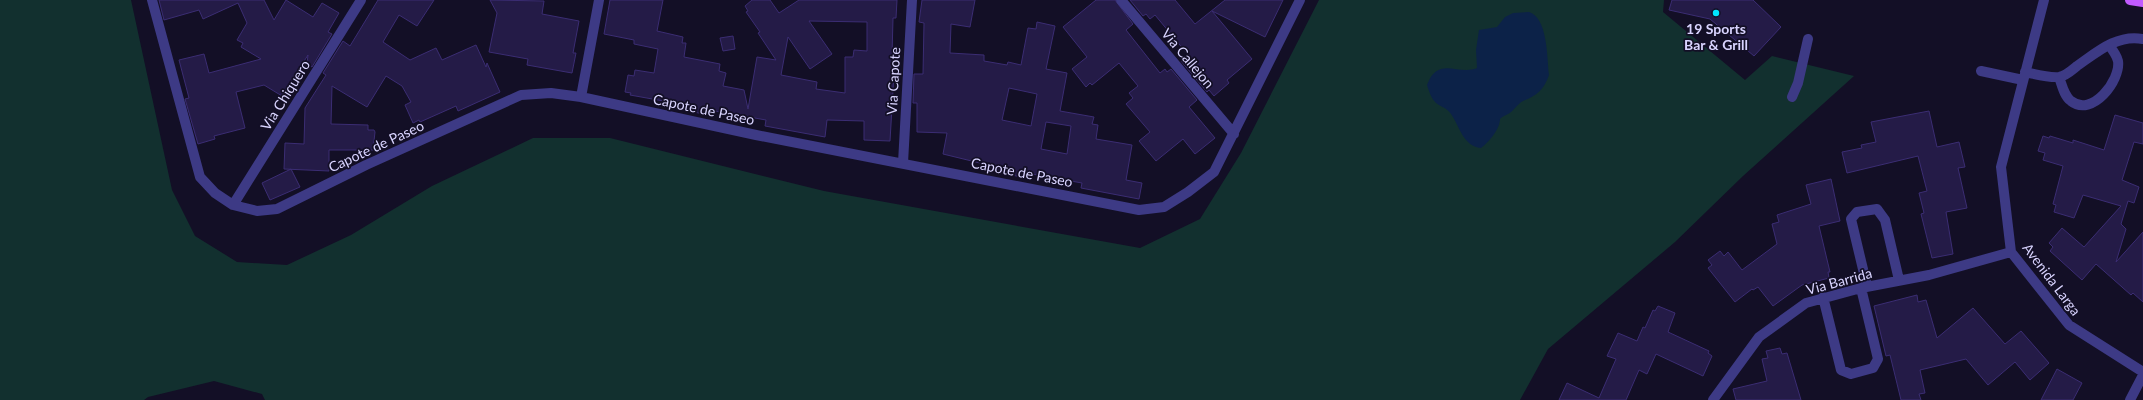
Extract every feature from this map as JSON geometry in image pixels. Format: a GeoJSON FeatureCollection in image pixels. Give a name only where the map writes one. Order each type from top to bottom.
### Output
{"type":"FeatureCollection","features":[{"type":"Feature","properties":{"kind":"main road"},"geometry":{"type":"LineString","coordinates":[[2130,0],[2143,2]]}},
{"type":"Feature","properties":{"kind":"street","name":"Capote de Paseo"},"geometry":{"type":"LineString","coordinates":[[152,0],[200,177],[215,193],[233,205],[257,211],[277,209],[366,165],[521,95],[551,93],[581,97],[756,135],[1139,210],[1164,207],[1188,192],[1214,172],[1300,0]]}},
{"type":"Feature","properties":{"kind":"street","name":"Via Chiquero"},"geometry":{"type":"LineString","coordinates":[[233,205],[361,0]]}},
{"type":"Feature","properties":{"kind":"street"},"geometry":{"type":"LineString","coordinates":[[581,97],[599,0]]}},
{"type":"Feature","properties":{"kind":"street","name":"Via Capote"},"geometry":{"type":"LineString","coordinates":[[903,163],[912,0]]}},
{"type":"Feature","properties":{"kind":"street","name":"Via Callejon"},"geometry":{"type":"LineString","coordinates":[[1121,0],[1234,134]]}},
{"type":"Feature","properties":{"kind":"street","name":"Avenida Larga"},"geometry":{"type":"LineString","coordinates":[[2044,0],[2001,167],[2011,252],[2069,325],[2143,372]]}},
{"type":"Feature","properties":{"kind":"street"},"geometry":{"type":"LineString","coordinates":[[1982,71],[2024,76],[2059,77],[2116,41],[2133,37],[2143,39]]}},
{"type":"Feature","properties":{"kind":"street"},"geometry":{"type":"LineString","coordinates":[[1792,97],[1798,83],[1808,39]]}},
{"type":"Feature","properties":{"kind":"street"},"geometry":{"type":"LineString","coordinates":[[2059,77],[2066,95],[2072,102],[2080,105],[2089,104],[2100,99],[2109,90],[2117,69],[2118,60],[2109,45]]}},
{"type":"Feature","properties":{"kind":"street"},"geometry":{"type":"LineString","coordinates":[[1823,297],[1841,370],[1851,374],[1873,368],[1878,360],[1851,219],[1857,212],[1877,209],[1885,220],[1899,280]]}},
{"type":"Feature","properties":{"kind":"street","name":"Via Barrida"},"geometry":{"type":"LineString","coordinates":[[1713,400],[1759,337],[1806,303],[1823,297],[1864,287],[1929,275],[2011,252]]}},
{"type":"Feature","properties":{"kind":"street"},"geometry":{"type":"LineString","coordinates":[[2130,400],[2143,375]]}},
{"type":"Feature","properties":{"kind":"green space"},"geometry":{"type":"Polygon","coordinates":[[[0,0],[131,0],[172,190],[195,236],[237,262],[287,265],[351,235],[432,186],[533,138],[610,138],[824,191],[1140,248],[1200,219],[1241,153],[1319,0],[1664,0],[1663,12],[1745,80],[1772,56],[1854,76],[1743,176],[1675,242],[1548,349],[1520,400],[265,400],[262,394],[214,381],[148,397],[144,400],[0,400],[0,0]]]}},
{"type":"Feature","properties":{"kind":"water"},"geometry":{"type":"Polygon","coordinates":[[[1529,12],[1540,22],[1545,39],[1549,75],[1545,85],[1539,92],[1521,102],[1510,113],[1500,119],[1500,123],[1491,139],[1481,148],[1470,144],[1449,112],[1434,101],[1427,85],[1437,71],[1449,68],[1470,70],[1477,68],[1476,50],[1479,30],[1497,27],[1505,17],[1513,13],[1529,12]]]}},
{"type":"Feature","properties":{"kind":"building"},"geometry":{"type":"Polygon","coordinates":[[[159,0],[264,0],[274,20],[286,0],[313,17],[322,3],[339,13],[328,32],[332,34],[312,67],[307,64],[308,55],[282,96],[264,85],[236,92],[245,128],[214,136],[215,139],[198,144],[185,99],[189,98],[179,60],[204,54],[209,73],[261,59],[241,47],[243,43],[237,40],[247,23],[238,3],[203,19],[199,10],[164,20],[159,0]]]}},
{"type":"Feature","properties":{"kind":"building"},"geometry":{"type":"Polygon","coordinates":[[[378,0],[434,0],[417,26],[399,15],[383,42],[410,60],[436,48],[442,60],[476,45],[486,67],[487,63],[500,92],[458,111],[456,106],[420,122],[419,120],[413,123],[405,105],[411,102],[402,86],[386,76],[367,107],[332,86],[331,124],[368,125],[368,130],[374,130],[375,132],[373,150],[329,150],[329,171],[284,169],[285,143],[304,144],[305,108],[326,75],[323,73],[343,41],[350,46],[378,0]]]}},
{"type":"Feature","properties":{"kind":"building"},"geometry":{"type":"Polygon","coordinates":[[[490,0],[544,1],[542,14],[579,21],[573,53],[576,53],[572,73],[527,65],[528,59],[489,52],[497,13],[490,0]]]}},
{"type":"Feature","properties":{"kind":"building"},"geometry":{"type":"Polygon","coordinates":[[[610,0],[663,0],[657,31],[683,37],[682,43],[686,43],[684,57],[720,64],[719,71],[726,73],[723,86],[744,90],[748,109],[757,57],[776,60],[758,33],[760,32],[746,12],[748,11],[745,6],[752,0],[770,0],[779,13],[799,0],[897,0],[896,18],[893,18],[892,56],[895,56],[890,141],[864,140],[864,121],[827,120],[825,137],[765,126],[766,120],[715,111],[714,116],[668,107],[669,102],[630,95],[631,93],[625,92],[628,75],[634,76],[635,70],[654,73],[658,49],[634,44],[634,40],[604,34],[610,0]],[[809,21],[832,54],[810,69],[788,37],[781,75],[817,82],[816,89],[845,93],[845,57],[853,57],[854,50],[867,51],[867,22],[809,21]]]}},
{"type":"Feature","properties":{"kind":"building"},"geometry":{"type":"Polygon","coordinates":[[[922,0],[975,0],[970,27],[951,24],[950,53],[984,55],[984,61],[1007,65],[1008,62],[1021,65],[1028,28],[1036,29],[1037,22],[1055,26],[1046,69],[1067,73],[1060,111],[1094,117],[1092,124],[1098,125],[1096,139],[1132,145],[1126,180],[1142,183],[1139,199],[1081,188],[1082,183],[1032,174],[1031,179],[987,170],[988,165],[943,154],[947,133],[917,132],[917,103],[913,103],[914,74],[923,74],[924,23],[919,22],[922,0]],[[1009,88],[1002,120],[1031,126],[1037,94],[1009,88]],[[1046,122],[1041,149],[1067,154],[1071,126],[1046,122]]]}},
{"type":"Feature","properties":{"kind":"building"},"geometry":{"type":"Polygon","coordinates":[[[1096,0],[1115,0],[1133,24],[1126,30],[1160,73],[1165,69],[1167,72],[1171,69],[1197,100],[1189,107],[1215,138],[1195,154],[1183,139],[1156,161],[1139,141],[1150,132],[1126,104],[1133,98],[1129,93],[1138,86],[1119,63],[1092,85],[1090,83],[1086,87],[1072,69],[1087,57],[1063,27],[1096,0]]]}},
{"type":"Feature","properties":{"kind":"building"},"geometry":{"type":"Polygon","coordinates":[[[1130,0],[1175,0],[1195,24],[1225,0],[1283,0],[1265,37],[1212,11],[1252,59],[1227,80],[1229,83],[1214,96],[1209,90],[1207,92],[1181,61],[1189,56],[1155,15],[1150,19],[1146,14],[1143,16],[1130,0]]]}},
{"type":"Feature","properties":{"kind":"building"},"geometry":{"type":"Polygon","coordinates":[[[1672,0],[1753,0],[1781,27],[1754,56],[1710,19],[1669,10],[1672,0]]]}},
{"type":"Feature","properties":{"kind":"building"},"geometry":{"type":"Polygon","coordinates":[[[733,36],[735,49],[723,51],[720,38],[733,36]]]}},
{"type":"Feature","properties":{"kind":"building"},"geometry":{"type":"Polygon","coordinates":[[[1929,111],[1937,147],[1959,142],[1965,167],[1958,168],[1967,208],[1946,212],[1953,254],[1932,258],[1921,214],[1924,213],[1919,193],[1927,191],[1918,156],[1847,173],[1842,152],[1862,148],[1861,145],[1876,142],[1871,122],[1929,111]]]}},
{"type":"Feature","properties":{"kind":"building"},"geometry":{"type":"Polygon","coordinates":[[[2115,115],[2143,123],[2143,144],[2134,142],[2122,180],[2139,187],[2134,203],[2128,201],[2121,224],[2126,229],[2116,262],[2143,232],[2143,302],[2133,293],[2131,295],[2096,264],[2082,280],[2050,251],[2053,247],[2049,243],[2062,228],[2084,247],[2121,206],[2083,195],[2074,218],[2054,212],[2056,205],[2053,204],[2063,166],[2043,160],[2045,153],[2038,151],[2043,136],[2049,138],[2050,136],[2073,143],[2073,140],[2104,150],[2115,115]]]}},
{"type":"Feature","properties":{"kind":"building"},"geometry":{"type":"Polygon","coordinates":[[[291,169],[300,187],[270,200],[262,183],[291,169]]]}},
{"type":"Feature","properties":{"kind":"building"},"geometry":{"type":"Polygon","coordinates":[[[1831,179],[1840,221],[1819,226],[1830,272],[1828,272],[1829,278],[1802,285],[1773,306],[1758,287],[1753,290],[1752,289],[1735,302],[1708,268],[1712,265],[1708,260],[1720,251],[1724,256],[1728,252],[1742,270],[1777,244],[1772,224],[1779,222],[1777,215],[1811,204],[1806,185],[1831,179]]]}},
{"type":"Feature","properties":{"kind":"building"},"geometry":{"type":"Polygon","coordinates":[[[1917,295],[1918,302],[1926,300],[1937,338],[1973,308],[2005,344],[2021,331],[2049,363],[2030,380],[2015,362],[1988,385],[1966,359],[1920,370],[1925,393],[1919,394],[1921,400],[1901,400],[1890,355],[1886,356],[1874,306],[1917,295]]]}},
{"type":"Feature","properties":{"kind":"building"},"geometry":{"type":"Polygon","coordinates":[[[1658,306],[1675,313],[1668,332],[1709,351],[1708,353],[1712,356],[1703,376],[1656,354],[1647,374],[1639,370],[1626,400],[1559,400],[1567,383],[1599,398],[1616,359],[1607,356],[1618,333],[1637,341],[1653,310],[1655,311],[1658,306]]]}},
{"type":"Feature","properties":{"kind":"building"},"geometry":{"type":"Polygon","coordinates":[[[1780,348],[1782,354],[1787,353],[1801,400],[1736,400],[1733,389],[1767,381],[1762,359],[1768,358],[1766,351],[1780,348]]]}},
{"type":"Feature","properties":{"kind":"building"},"geometry":{"type":"Polygon","coordinates":[[[2057,369],[2082,383],[2073,400],[2041,400],[2057,369]]]}},
{"type":"Feature","properties":{"kind":"place","name":"19 Sports Bar & Grill"},"geometry":{"type":"Point","coordinates":[1716,13]}}]}
